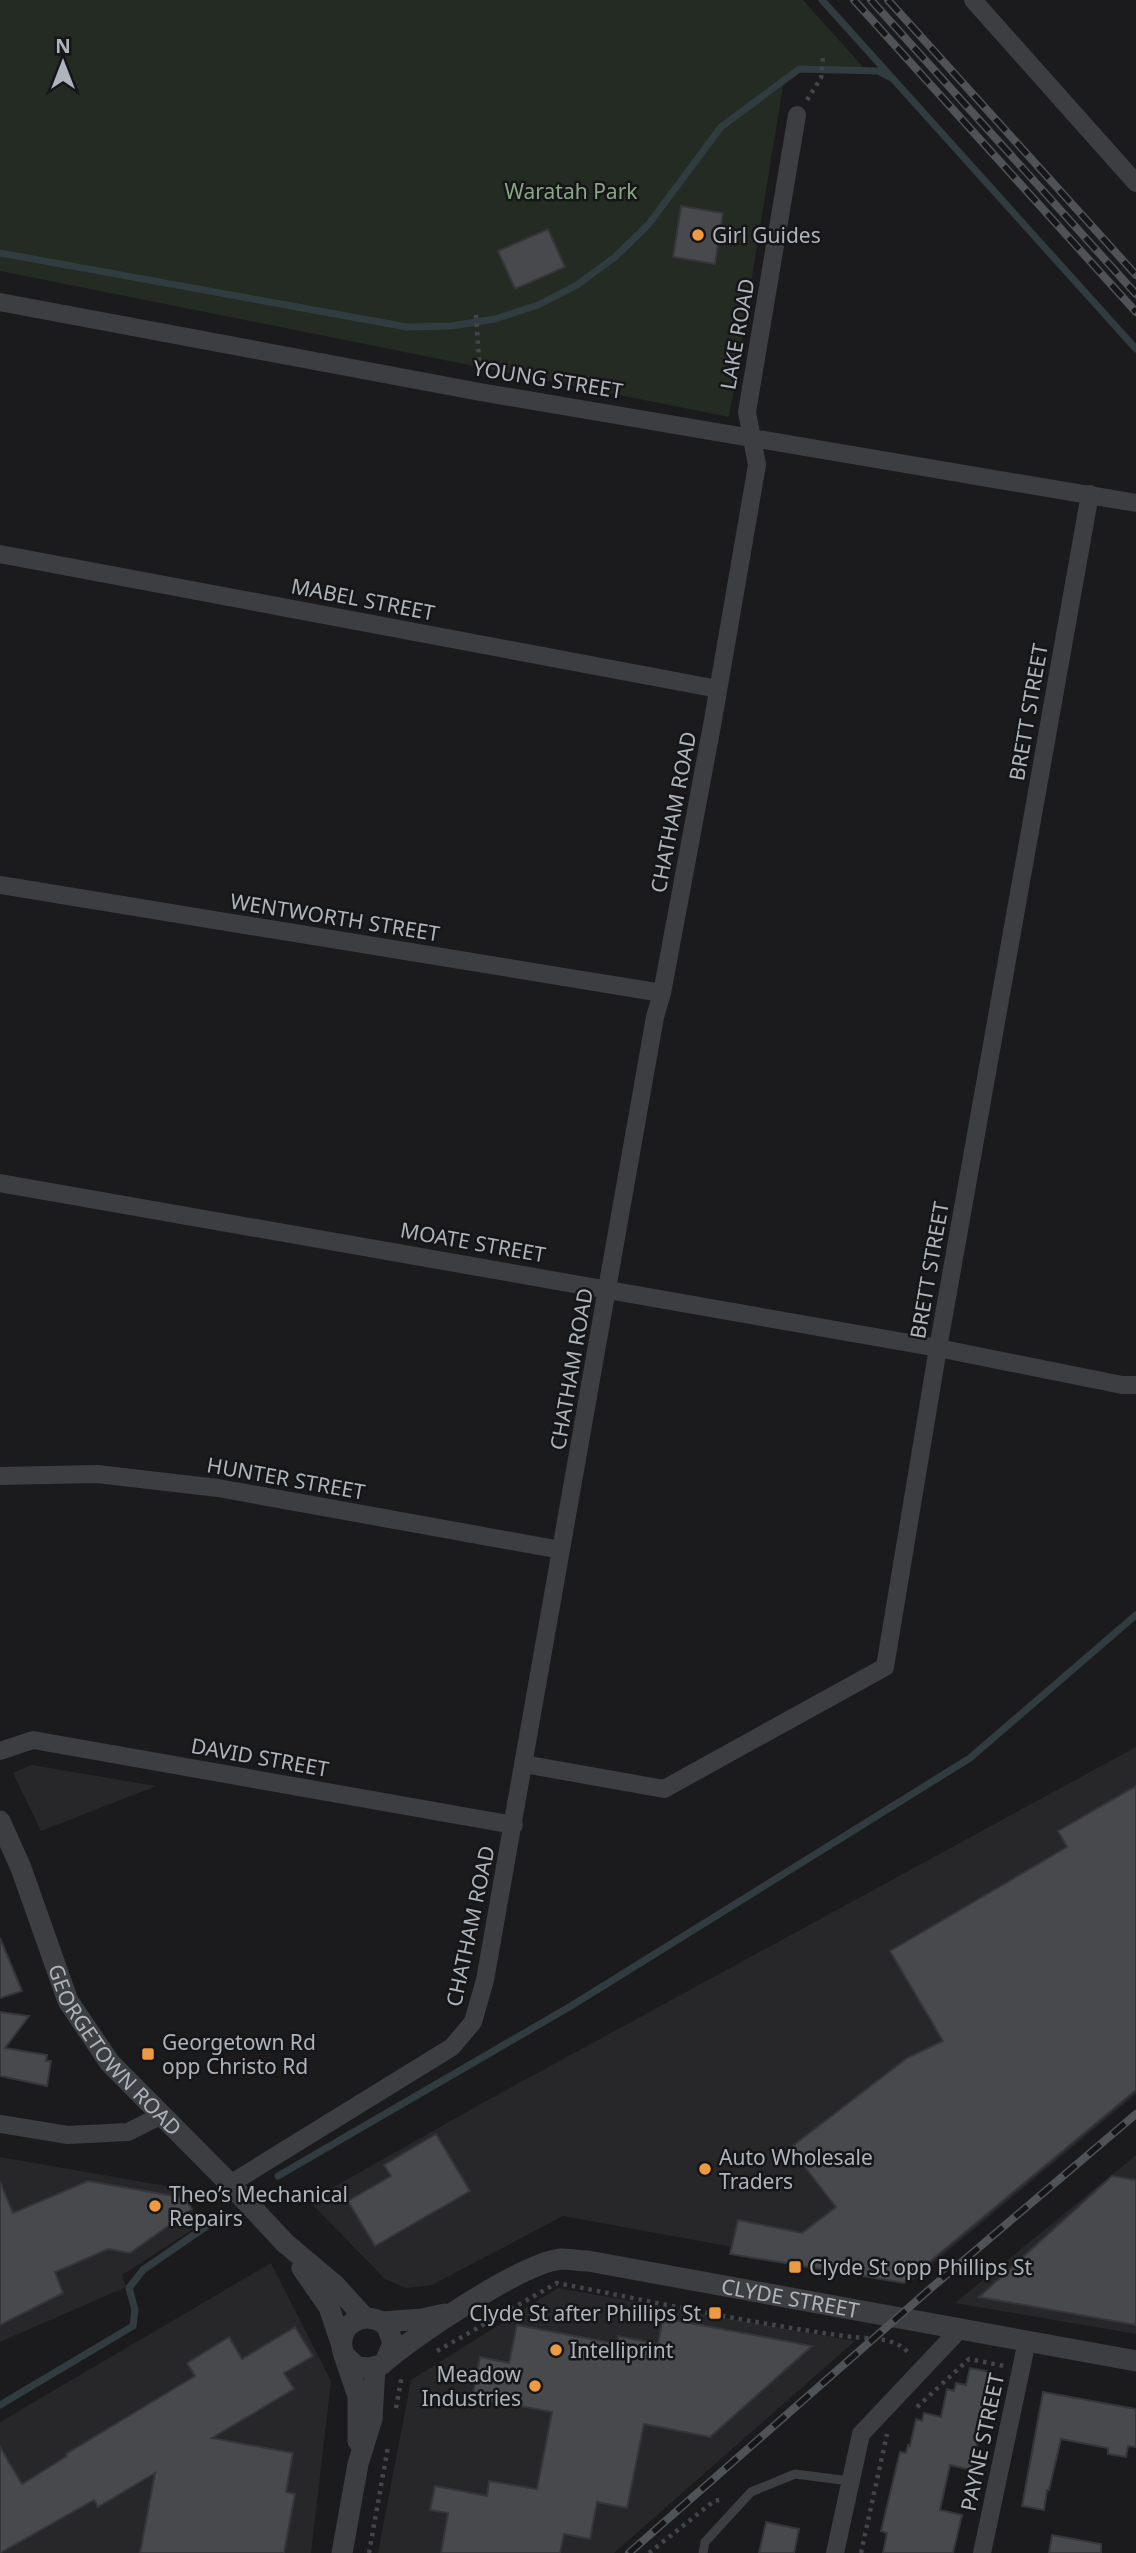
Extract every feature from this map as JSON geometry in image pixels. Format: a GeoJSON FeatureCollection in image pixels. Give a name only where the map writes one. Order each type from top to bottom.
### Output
{"type":"FeatureCollection","features":[{"type":"Feature","properties":{"kind":"street"},"geometry":{"type":"LineString","coordinates":[[973,0],[1136,183]]}},
{"type":"Feature","properties":{"kind":"street","name":"LAKE ROAD"},"geometry":{"type":"LineString","coordinates":[[750,436],[747,412],[797,115]]}},
{"type":"Feature","properties":{"kind":"street","name":"YOUNG STREET"},"geometry":{"type":"LineString","coordinates":[[1,307],[480,392],[1136,503]]}},
{"type":"Feature","properties":{"kind":"street","name":"CHATHAM ROAD"},"geometry":{"type":"LineString","coordinates":[[230,2184],[452,2048],[473,2022],[485,1980],[514,1825],[655,1017],[662,993],[718,689],[757,465],[750,436]]}},
{"type":"Feature","properties":{"kind":"street","name":"BRETT STREET"},"geometry":{"type":"LineString","coordinates":[[524,1764],[664,1789],[885,1667],[938,1348],[1090,494]]}},
{"type":"Feature","properties":{"kind":"street","name":"MABEL STREET"},"geometry":{"type":"LineString","coordinates":[[0,554],[718,689]]}},
{"type":"Feature","properties":{"kind":"street","name":"WENTWORTH STREET"},"geometry":{"type":"LineString","coordinates":[[0,885],[662,993]]}},
{"type":"Feature","properties":{"kind":"street","name":"MOATE STREET"},"geometry":{"type":"LineString","coordinates":[[0,1183],[938,1348],[1122,1385],[1136,1385]]}},
{"type":"Feature","properties":{"kind":"street","name":"HUNTER STREET"},"geometry":{"type":"LineString","coordinates":[[0,1476],[97,1474],[218,1488],[561,1550]]}},
{"type":"Feature","properties":{"kind":"street","name":"DAVID STREET"},"geometry":{"type":"LineString","coordinates":[[0,1751],[33,1740],[514,1825]]}},
{"type":"Feature","properties":{"kind":"street","name":"GEORGETOWN ROAD"},"geometry":{"type":"LineString","coordinates":[[0,1821],[21,1868],[68,2001],[110,2063],[285,2243],[373,2319]]}},
{"type":"Feature","properties":{"kind":"street"},"geometry":{"type":"LineString","coordinates":[[0,2124],[68,2135],[116,2133],[128,2132],[160,2116]]}},
{"type":"Feature","properties":{"kind":"street","name":"GEORGETOWN ROAD"},"geometry":{"type":"LineString","coordinates":[[285,2243],[329,2307],[343,2349],[358,2396],[358,2464]]}},
{"type":"Feature","properties":{"kind":"street","name":"CLYDE STREET"},"geometry":{"type":"LineString","coordinates":[[388,2367],[454,2312],[532,2268],[560,2259],[588,2261],[1136,2361]]}},
{"type":"Feature","properties":{"kind":"street","name":"CLYDE STREET"},"geometry":{"type":"LineString","coordinates":[[373,2319],[422,2319],[454,2312]]}},
{"type":"Feature","properties":{"kind":"street"},"geometry":{"type":"LineString","coordinates":[[342,2553],[358,2464],[388,2367],[393,2349],[393,2337],[373,2319],[352,2321],[348,2326],[343,2349],[358,2367],[388,2367]]}},
{"type":"Feature","properties":{"kind":"street"},"geometry":{"type":"LineString","coordinates":[[835,2553],[861,2434],[960,2329]]}},
{"type":"Feature","properties":{"kind":"street","name":"PAYNE STREET"},"geometry":{"type":"LineString","coordinates":[[982,2553],[1027,2341]]}},
{"type":"Feature","properties":{"kind":"lane"},"geometry":{"type":"LineString","coordinates":[[703,2553],[705,2542],[751,2492],[796,2474],[850,2481]]}},
{"type":"Feature","properties":{"kind":"path"},"geometry":{"type":"LineString","coordinates":[[797,115],[821,78],[823,56]]}},
{"type":"Feature","properties":{"kind":"path"},"geometry":{"type":"LineString","coordinates":[[476,315],[480,392]]}},
{"type":"Feature","properties":{"kind":"path"},"geometry":{"type":"LineString","coordinates":[[437,2352],[556,2283],[836,2334],[886,2340],[902,2345],[910,2354],[911,2361]]}},
{"type":"Feature","properties":{"kind":"path"},"geometry":{"type":"LineString","coordinates":[[908,2415],[968,2359],[1006,2366]]}},
{"type":"Feature","properties":{"kind":"path"},"geometry":{"type":"LineString","coordinates":[[388,2367],[396,2410]]}},
{"type":"Feature","properties":{"kind":"path"},"geometry":{"type":"LineString","coordinates":[[861,2553],[887,2434]]}},
{"type":"Feature","properties":{"kind":"path"},"geometry":{"type":"LineString","coordinates":[[369,2553],[390,2435]]}},
{"type":"Feature","properties":{"kind":"path"},"geometry":{"type":"LineString","coordinates":[[649,2553],[714,2501],[751,2492]]}},
{"type":"Feature","properties":{"kind":"shaded area"},"geometry":{"type":"Polygon","coordinates":[[[1136,1747],[1136,2094],[913,2280],[563,2216],[432,2285],[406,2288],[385,2279],[309,2201],[486,2101],[1136,1747]]]}},
{"type":"Feature","properties":{"kind":"shaded area"},"geometry":{"type":"Polygon","coordinates":[[[31,1765],[156,1786],[41,1831],[13,1773],[31,1765]]]}},
{"type":"Feature","properties":{"kind":"shaded area"},"geometry":{"type":"Polygon","coordinates":[[[1136,2155],[1136,2334],[955,2303],[1136,2155]]]}},
{"type":"Feature","properties":{"kind":"shaded area"},"geometry":{"type":"Polygon","coordinates":[[[0,2157],[177,2188],[201,2224],[122,2275],[126,2287],[0,2342],[0,2157]]]}},
{"type":"Feature","properties":{"kind":"shaded area"},"geometry":{"type":"Polygon","coordinates":[[[271,2263],[331,2381],[311,2553],[0,2553],[0,2422],[271,2263]]]}},
{"type":"Feature","properties":{"kind":"shaded area"},"geometry":{"type":"Polygon","coordinates":[[[558,2288],[855,2341],[614,2553],[378,2553],[411,2380],[558,2288]]]}},
{"type":"Feature","properties":{"kind":"green space","name":"Waratah Park"},"geometry":{"type":"Polygon","coordinates":[[[0,0],[803,0],[864,68],[785,74],[729,417],[0,271],[0,0]]]}},
{"type":"Feature","properties":{"kind":"building","name":"Girl Guides"},"geometry":{"type":"Polygon","coordinates":[[[681,206],[723,213],[715,264],[673,257],[681,206]]]}},
{"type":"Feature","properties":{"kind":"building"},"geometry":{"type":"Polygon","coordinates":[[[548,229],[565,267],[515,289],[498,251],[548,229]]]}},
{"type":"Feature","properties":{"kind":"building"},"geometry":{"type":"Polygon","coordinates":[[[1136,1786],[1136,2090],[904,2283],[730,2254],[738,2220],[802,2233],[836,2207],[790,2148],[907,2058],[943,2041],[890,1951],[1067,1847],[1058,1831],[1136,1786]]]}},
{"type":"Feature","properties":{"kind":"building"},"geometry":{"type":"Polygon","coordinates":[[[0,1938],[22,1991],[0,1998],[0,1938]]]}},
{"type":"Feature","properties":{"kind":"building"},"geometry":{"type":"Polygon","coordinates":[[[0,2012],[29,2016],[5,2048],[47,2055],[46,2061],[51,2061],[47,2086],[0,2076],[0,2012]]]}},
{"type":"Feature","properties":{"kind":"building"},"geometry":{"type":"Polygon","coordinates":[[[436,2134],[470,2191],[375,2246],[348,2201],[391,2176],[384,2165],[436,2134]]]}},
{"type":"Feature","properties":{"kind":"building"},"geometry":{"type":"Polygon","coordinates":[[[1112,2176],[1136,2180],[1136,2325],[979,2297],[1112,2176]]]}},
{"type":"Feature","properties":{"kind":"building"},"geometry":{"type":"Polygon","coordinates":[[[88,2181],[185,2198],[192,2209],[130,2253],[108,2249],[55,2272],[63,2293],[0,2325],[0,2182],[13,2213],[88,2181]]]}},
{"type":"Feature","properties":{"kind":"building"},"geometry":{"type":"Polygon","coordinates":[[[663,2318],[812,2346],[710,2437],[644,2424],[627,2508],[597,2502],[590,2539],[564,2534],[560,2553],[441,2553],[448,2513],[430,2510],[435,2486],[487,2496],[489,2481],[537,2489],[552,2412],[472,2397],[480,2357],[509,2363],[517,2325],[617,2344],[618,2336],[658,2344],[663,2318]]]}},
{"type":"Feature","properties":{"kind":"building"},"geometry":{"type":"Polygon","coordinates":[[[295,2327],[313,2356],[284,2373],[294,2389],[212,2438],[293,2453],[286,2492],[295,2494],[284,2553],[140,2553],[155,2473],[98,2507],[94,2500],[0,2553],[0,2447],[22,2484],[67,2456],[66,2454],[195,2376],[187,2363],[229,2337],[242,2359],[295,2327]]]}},
{"type":"Feature","properties":{"kind":"building"},"geometry":{"type":"Polygon","coordinates":[[[970,2368],[991,2372],[987,2390],[990,2390],[989,2395],[992,2395],[988,2416],[984,2414],[982,2421],[971,2470],[950,2465],[940,2510],[962,2515],[953,2553],[883,2553],[887,2533],[881,2531],[900,2452],[906,2453],[908,2445],[910,2446],[916,2419],[922,2421],[924,2413],[941,2417],[947,2389],[954,2391],[956,2383],[966,2385],[970,2368]]]}},
{"type":"Feature","properties":{"kind":"building"},"geometry":{"type":"Polygon","coordinates":[[[1043,2392],[1136,2409],[1136,2447],[1128,2446],[1126,2457],[1108,2454],[1108,2448],[1061,2439],[1044,2510],[1022,2506],[1043,2392]]]}},
{"type":"Feature","properties":{"kind":"building"},"geometry":{"type":"Polygon","coordinates":[[[766,2522],[799,2529],[794,2553],[759,2553],[766,2522]]]}},
{"type":"Feature","properties":{"kind":"building"},"geometry":{"type":"Polygon","coordinates":[[[1052,2535],[1101,2544],[1101,2553],[1049,2553],[1052,2535]]]}},
{"type":"Feature","properties":{"kind":"waterway"},"geometry":{"type":"LineString","coordinates":[[822,0],[1136,349]]}},
{"type":"Feature","properties":{"kind":"waterway"},"geometry":{"type":"LineString","coordinates":[[0,253],[407,327],[451,326],[495,319],[538,305],[577,285],[615,257],[648,225],[721,127],[799,69],[878,71],[893,79]]}},
{"type":"Feature","properties":{"kind":"waterway"},"geometry":{"type":"LineString","coordinates":[[278,2176],[571,2006],[970,1758],[1136,1615]]}},
{"type":"Feature","properties":{"kind":"waterway"},"geometry":{"type":"LineString","coordinates":[[0,2405],[133,2326],[135,2310],[129,2288],[143,2270],[214,2221]]}},
{"type":"Feature","properties":{"kind":"railway"},"geometry":{"type":"LineString","coordinates":[[854,0],[1136,312]]}},
{"type":"Feature","properties":{"kind":"railway"},"geometry":{"type":"LineString","coordinates":[[871,0],[1136,294]]}},
{"type":"Feature","properties":{"kind":"railway"},"geometry":{"type":"LineString","coordinates":[[888,0],[1136,275]]}},
{"type":"Feature","properties":{"kind":"railway"},"geometry":{"type":"LineString","coordinates":[[629,2553],[930,2289],[1136,2114]]}},
{"type":"Feature","properties":{"kind":"place","name":"Girl Guides"},"geometry":{"type":"Point","coordinates":[698,235]}},
{"type":"Feature","properties":{"kind":"place","name":"Georgetown Rd opp Christo Rd"},"geometry":{"type":"Point","coordinates":[148,2054]}},
{"type":"Feature","properties":{"kind":"place","name":"Auto Wholesale Traders"},"geometry":{"type":"Point","coordinates":[705,2169]}},
{"type":"Feature","properties":{"kind":"place","name":"Theo’s Mechanical Repairs"},"geometry":{"type":"Point","coordinates":[155,2206]}},
{"type":"Feature","properties":{"kind":"place","name":"Clyde St opp Phillips St"},"geometry":{"type":"Point","coordinates":[795,2267]}},
{"type":"Feature","properties":{"kind":"place","name":"Clyde St after Phillips St"},"geometry":{"type":"Point","coordinates":[715,2313]}},
{"type":"Feature","properties":{"kind":"place","name":"Intelliprint"},"geometry":{"type":"Point","coordinates":[556,2350]}},
{"type":"Feature","properties":{"kind":"place","name":"Meadow Industries"},"geometry":{"type":"Point","coordinates":[535,2386]}}]}
